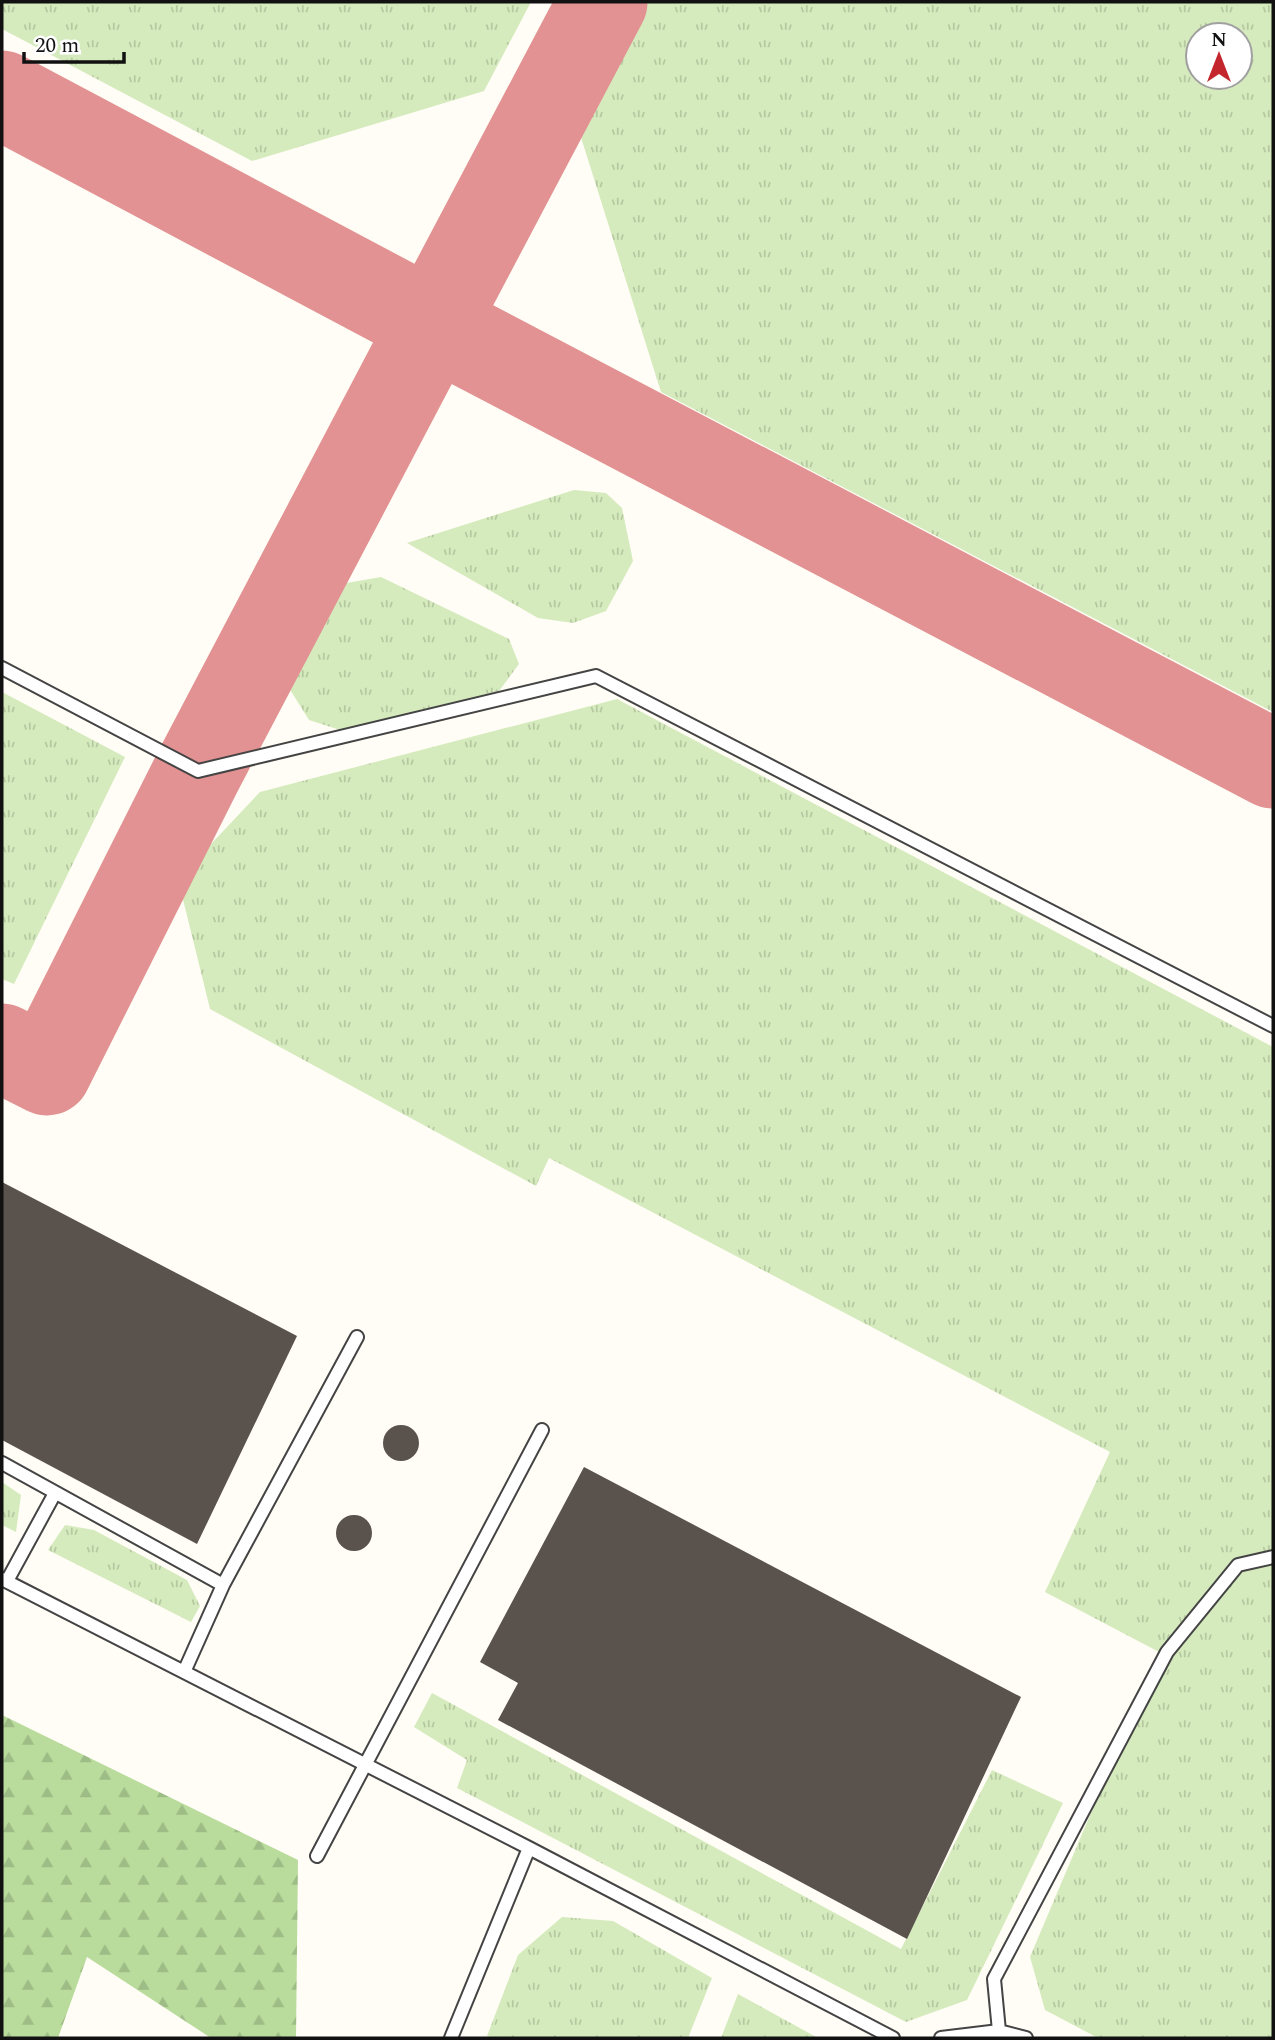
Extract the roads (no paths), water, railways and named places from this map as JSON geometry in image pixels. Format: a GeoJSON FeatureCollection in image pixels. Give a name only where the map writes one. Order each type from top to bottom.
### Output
{"type":"FeatureCollection","features":[{"type":"Feature","properties":{"kind":"lane"},"geometry":{"type":"LineString","coordinates":[[2,668],[198,771],[596,676],[1273,1026]]}},
{"type":"Feature","properties":{"kind":"lane"},"geometry":{"type":"LineString","coordinates":[[184,1672],[223,1585],[357,1337]]}},
{"type":"Feature","properties":{"kind":"lane"},"geometry":{"type":"LineString","coordinates":[[317,1856],[542,1430]]}},
{"type":"Feature","properties":{"kind":"lane"},"geometry":{"type":"LineString","coordinates":[[2,1463],[223,1585]]}},
{"type":"Feature","properties":{"kind":"lane"},"geometry":{"type":"LineString","coordinates":[[55,1493],[4,1580],[529,1848],[893,2038]]}},
{"type":"Feature","properties":{"kind":"lane"},"geometry":{"type":"LineString","coordinates":[[999,2031],[994,1979],[1167,1652],[1238,1565],[1273,1557]]}},
{"type":"Feature","properties":{"kind":"lane"},"geometry":{"type":"LineString","coordinates":[[451,2038],[529,1848]]}},
{"type":"Feature","properties":{"kind":"lane"},"geometry":{"type":"LineString","coordinates":[[941,2038],[999,2031],[1026,2038]]}}]}
